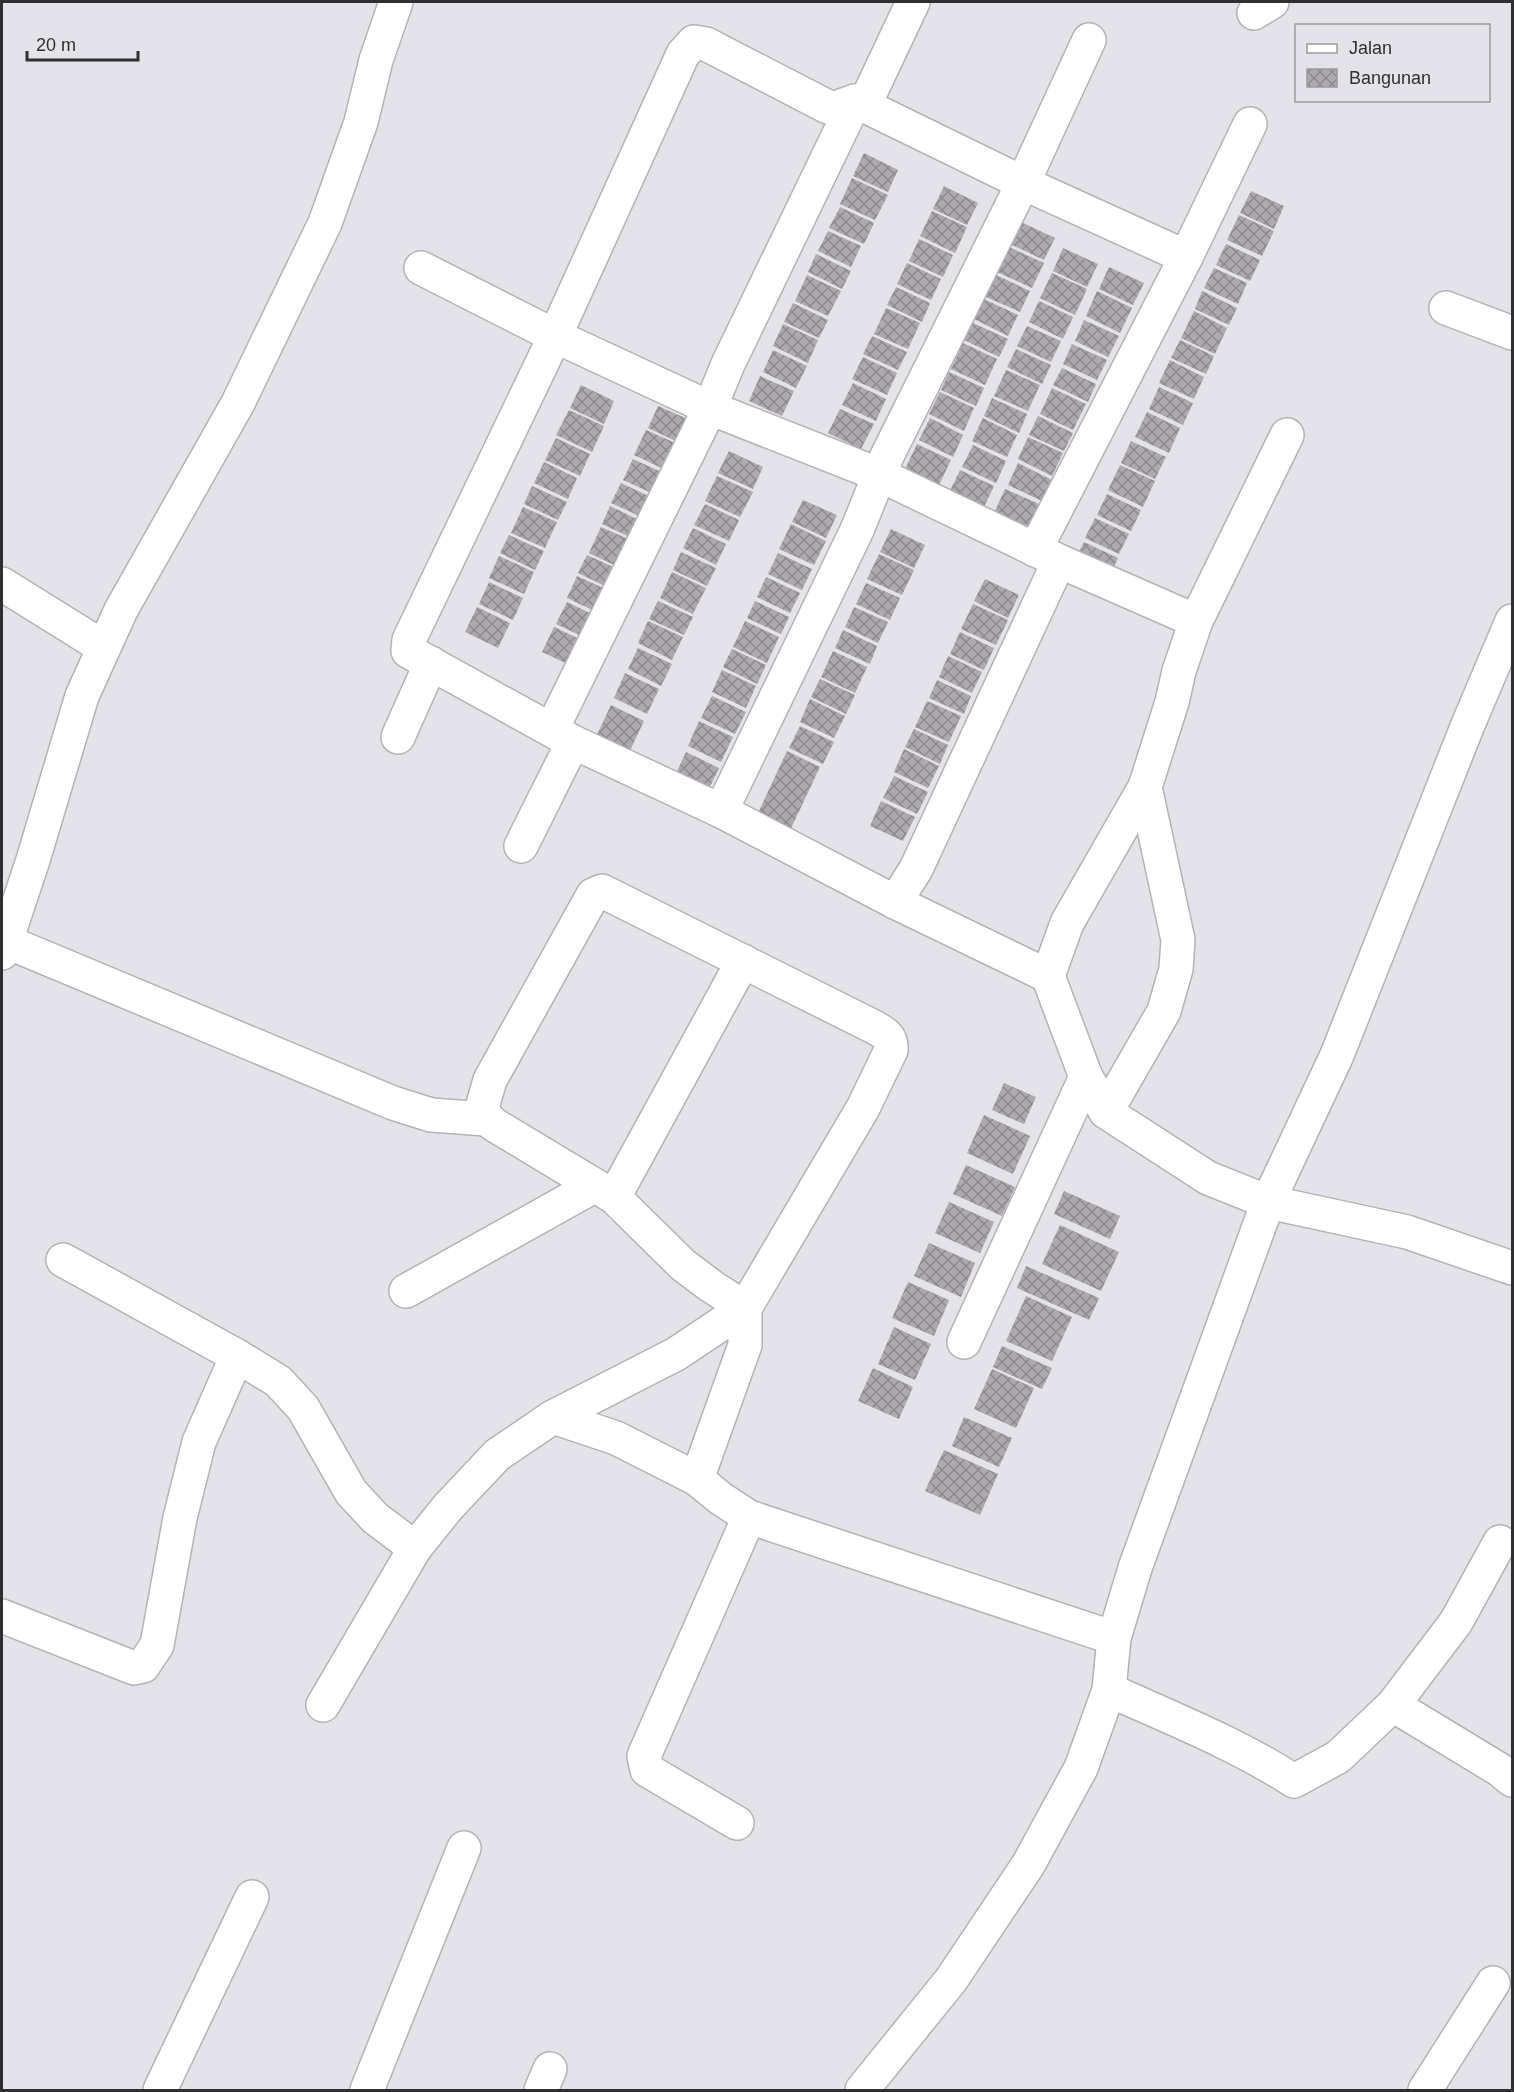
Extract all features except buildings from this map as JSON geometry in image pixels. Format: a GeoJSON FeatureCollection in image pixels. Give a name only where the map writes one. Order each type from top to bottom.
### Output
{"type":"FeatureCollection","features":[{"type":"Feature","properties":{"kind":"street"},"geometry":{"type":"LineString","coordinates":[[396,2],[376,60],[361,122],[324,222],[238,403],[121,610],[82,696],[33,860],[3,947],[393,1103],[431,1114],[486,1119]]}},
{"type":"Feature","properties":{"kind":"street"},"geometry":{"type":"LineString","coordinates":[[521,846],[562,735],[728,364],[913,2]]}},
{"type":"Feature","properties":{"kind":"street"},"geometry":{"type":"LineString","coordinates":[[721,811],[857,530],[887,456],[1023,183],[1089,40]]}},
{"type":"Feature","properties":{"kind":"street"},"geometry":{"type":"LineString","coordinates":[[1048,976],[895,902],[721,811],[562,735],[408,651],[409,640],[555,336],[683,54],[694,42],[706,44],[828,107],[859,104],[1023,183],[1186,257]]}},
{"type":"Feature","properties":{"kind":"street"},"geometry":{"type":"LineString","coordinates":[[895,902],[916,869],[1047,556],[1250,124]]}},
{"type":"Feature","properties":{"kind":"street"},"geometry":{"type":"LineString","coordinates":[[421,268],[555,336],[710,408],[880,475],[1047,556],[1196,621]]}},
{"type":"Feature","properties":{"kind":"street"},"geometry":{"type":"LineString","coordinates":[[1446,308],[1512,333]]}},
{"type":"Feature","properties":{"kind":"street"},"geometry":{"type":"LineString","coordinates":[[1287,435],[1196,621],[1145,787],[1067,922],[1048,976],[1086,1077],[1106,1112],[1208,1178],[1268,1202],[1407,1232],[1512,1268]]}},
{"type":"Feature","properties":{"kind":"street"},"geometry":{"type":"LineString","coordinates":[[2,585],[103,648]]}},
{"type":"Feature","properties":{"kind":"street"},"geometry":{"type":"LineString","coordinates":[[862,2091],[951,1980],[1028,1865],[1081,1768],[1108,1690],[1114,1638],[1135,1568],[1268,1202],[1337,1055],[1467,727],[1512,621]]}},
{"type":"Feature","properties":{"kind":"street"},"geometry":{"type":"LineString","coordinates":[[398,737],[431,663]]}},
{"type":"Feature","properties":{"kind":"street"},"geometry":{"type":"LineString","coordinates":[[1106,1112],[1164,1011],[1176,969],[1178,940],[1145,787]]}},
{"type":"Feature","properties":{"kind":"street"},"geometry":{"type":"LineString","coordinates":[[323,1705],[415,1548],[447,1507],[497,1455],[553,1417],[675,1353],[745,1308],[863,1108],[891,1050],[892,1042],[887,1035],[874,1027],[604,891],[597,892],[490,1080],[481,1111],[486,1119],[604,1192],[683,1265],[745,1308]]}},
{"type":"Feature","properties":{"kind":"street"},"geometry":{"type":"LineString","coordinates":[[406,1291],[604,1192],[744,961]]}},
{"type":"Feature","properties":{"kind":"street"},"geometry":{"type":"LineString","coordinates":[[964,1342],[1086,1077]]}},
{"type":"Feature","properties":{"kind":"street"},"geometry":{"type":"LineString","coordinates":[[63,1260],[278,1381],[303,1408],[351,1492],[375,1518],[415,1548]]}},
{"type":"Feature","properties":{"kind":"street"},"geometry":{"type":"LineString","coordinates":[[697,1479],[745,1345],[745,1308]]}},
{"type":"Feature","properties":{"kind":"street"},"geometry":{"type":"LineString","coordinates":[[2,1616],[134,1668],[143,1666],[157,1645],[180,1518],[199,1443],[237,1356]]}},
{"type":"Feature","properties":{"kind":"street"},"geometry":{"type":"LineString","coordinates":[[553,1417],[616,1438],[697,1479],[749,1517],[1114,1638]]}},
{"type":"Feature","properties":{"kind":"street"},"geometry":{"type":"LineString","coordinates":[[737,1822],[647,1770],[644,1756],[749,1517]]}},
{"type":"Feature","properties":{"kind":"street"},"geometry":{"type":"LineString","coordinates":[[1108,1690],[1237,1748],[1294,1781],[1338,1757],[1393,1705],[1456,1622],[1500,1542]]}},
{"type":"Feature","properties":{"kind":"street"},"geometry":{"type":"LineString","coordinates":[[1393,1705],[1500,1770],[1512,1780]]}},
{"type":"Feature","properties":{"kind":"street"},"geometry":{"type":"LineString","coordinates":[[366,2091],[464,1848]]}},
{"type":"Feature","properties":{"kind":"street"},"geometry":{"type":"LineString","coordinates":[[160,2091],[252,1897]]}},
{"type":"Feature","properties":{"kind":"street"},"geometry":{"type":"LineString","coordinates":[[1425,2091],[1493,1983]]}}]}
